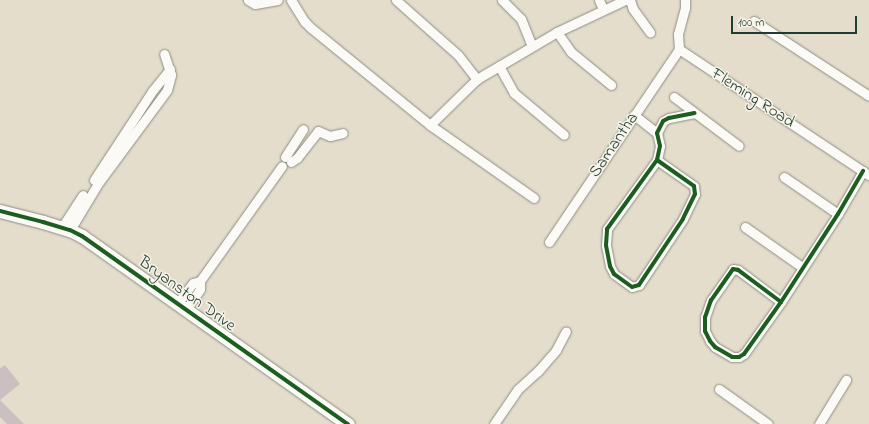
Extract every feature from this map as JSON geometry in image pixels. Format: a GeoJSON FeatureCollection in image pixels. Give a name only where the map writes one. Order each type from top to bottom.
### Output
{"type":"FeatureCollection","features":[{"type":"Feature","properties":{"kind":"street"},"geometry":{"type":"LineString","coordinates":[[248,0],[254,4],[278,0]]}},
{"type":"Feature","properties":{"kind":"street"},"geometry":{"type":"LineString","coordinates":[[291,0],[305,22],[311,28],[430,125],[534,198]]}},
{"type":"Feature","properties":{"kind":"street"},"geometry":{"type":"LineString","coordinates":[[396,0],[458,55],[477,79]]}},
{"type":"Feature","properties":{"kind":"street"},"geometry":{"type":"LineString","coordinates":[[502,0],[521,19],[532,46]]}},
{"type":"Feature","properties":{"kind":"street"},"geometry":{"type":"LineString","coordinates":[[598,0],[603,9]]}},
{"type":"Feature","properties":{"kind":"street"},"geometry":{"type":"LineString","coordinates":[[430,125],[477,79],[557,32],[603,9],[625,0]]}},
{"type":"Feature","properties":{"kind":"street"},"geometry":{"type":"LineString","coordinates":[[630,0],[633,9],[650,32]]}},
{"type":"Feature","properties":{"kind":"street"},"geometry":{"type":"LineString","coordinates":[[679,49],[678,34],[685,8],[685,0]]}},
{"type":"Feature","properties":{"kind":"street"},"geometry":{"type":"LineString","coordinates":[[754,21],[869,96]]}},
{"type":"Feature","properties":{"kind":"street"},"geometry":{"type":"LineString","coordinates":[[557,32],[571,52],[611,85]]}},
{"type":"Feature","properties":{"kind":"street","name":"Samantha"},"geometry":{"type":"LineString","coordinates":[[549,242],[679,49]]}},
{"type":"Feature","properties":{"kind":"street","name":"Fleming Road"},"geometry":{"type":"LineString","coordinates":[[679,49],[866,173]]}},
{"type":"Feature","properties":{"kind":"street"},"geometry":{"type":"LineString","coordinates":[[66,229],[167,90],[170,80],[170,69],[164,54]]}},
{"type":"Feature","properties":{"kind":"street"},"geometry":{"type":"LineString","coordinates":[[499,66],[514,93],[564,135]]}},
{"type":"Feature","properties":{"kind":"street"},"geometry":{"type":"LineString","coordinates":[[674,97],[739,146]]}},
{"type":"Feature","properties":{"kind":"street"},"geometry":{"type":"LineString","coordinates":[[657,133],[663,121],[669,118],[695,113]]}},
{"type":"Feature","properties":{"kind":"street"},"geometry":{"type":"LineString","coordinates":[[634,115],[657,133],[660,146],[657,160],[609,224],[605,235],[608,257],[614,274],[632,287],[639,285],[683,219],[695,194],[694,186],[657,160]]}},
{"type":"Feature","properties":{"kind":"street"},"geometry":{"type":"LineString","coordinates":[[182,307],[200,289],[200,281],[286,161],[303,129]]}},
{"type":"Feature","properties":{"kind":"street"},"geometry":{"type":"LineString","coordinates":[[286,161],[297,158],[318,131],[330,136],[343,133]]}},
{"type":"Feature","properties":{"kind":"street"},"geometry":{"type":"LineString","coordinates":[[781,302],[738,270],[734,269],[711,300],[704,317],[705,331],[715,347],[732,357],[742,356],[781,302],[802,267],[866,173]]}},
{"type":"Feature","properties":{"kind":"street"},"geometry":{"type":"LineString","coordinates":[[784,177],[838,214]]}},
{"type":"Feature","properties":{"kind":"street","name":"Bryanston Drive"},"geometry":{"type":"LineString","coordinates":[[0,211],[66,229],[97,245],[348,424]]}},
{"type":"Feature","properties":{"kind":"street"},"geometry":{"type":"LineString","coordinates":[[0,219],[20,216]]}},
{"type":"Feature","properties":{"kind":"street"},"geometry":{"type":"LineString","coordinates":[[745,227],[802,267]]}},
{"type":"Feature","properties":{"kind":"street"},"geometry":{"type":"LineString","coordinates":[[494,424],[518,389],[538,371],[556,350],[566,331]]}},
{"type":"Feature","properties":{"kind":"street"},"geometry":{"type":"LineString","coordinates":[[819,424],[846,380]]}},
{"type":"Feature","properties":{"kind":"street"},"geometry":{"type":"LineString","coordinates":[[719,389],[768,424]]}},
{"type":"Feature","properties":{"kind":"building"},"geometry":{"type":"Polygon","coordinates":[[[5,365],[20,384],[0,400],[0,368],[5,365]]]}},
{"type":"Feature","properties":{"kind":"building"},"geometry":{"type":"Polygon","coordinates":[[[0,400],[24,424],[7,424],[0,417],[0,400]]]}},
{"type":"Feature","properties":{"kind":"cycle path"},"geometry":{"type":"LineString","coordinates":[[657,160],[694,186],[695,194],[683,219],[639,285],[632,287],[614,274],[610,266],[606,245],[607,229],[657,160],[660,146],[657,133],[663,121],[669,118],[695,113]]}},
{"type":"Feature","properties":{"kind":"cycle path"},"geometry":{"type":"LineString","coordinates":[[781,302],[738,270],[733,269],[711,300],[705,317],[705,331],[715,347],[732,357],[739,357],[744,354],[781,302],[838,214],[863,171]]}},
{"type":"Feature","properties":{"kind":"cycle path"},"geometry":{"type":"LineString","coordinates":[[0,211],[70,230],[82,236],[348,424]]}}]}
